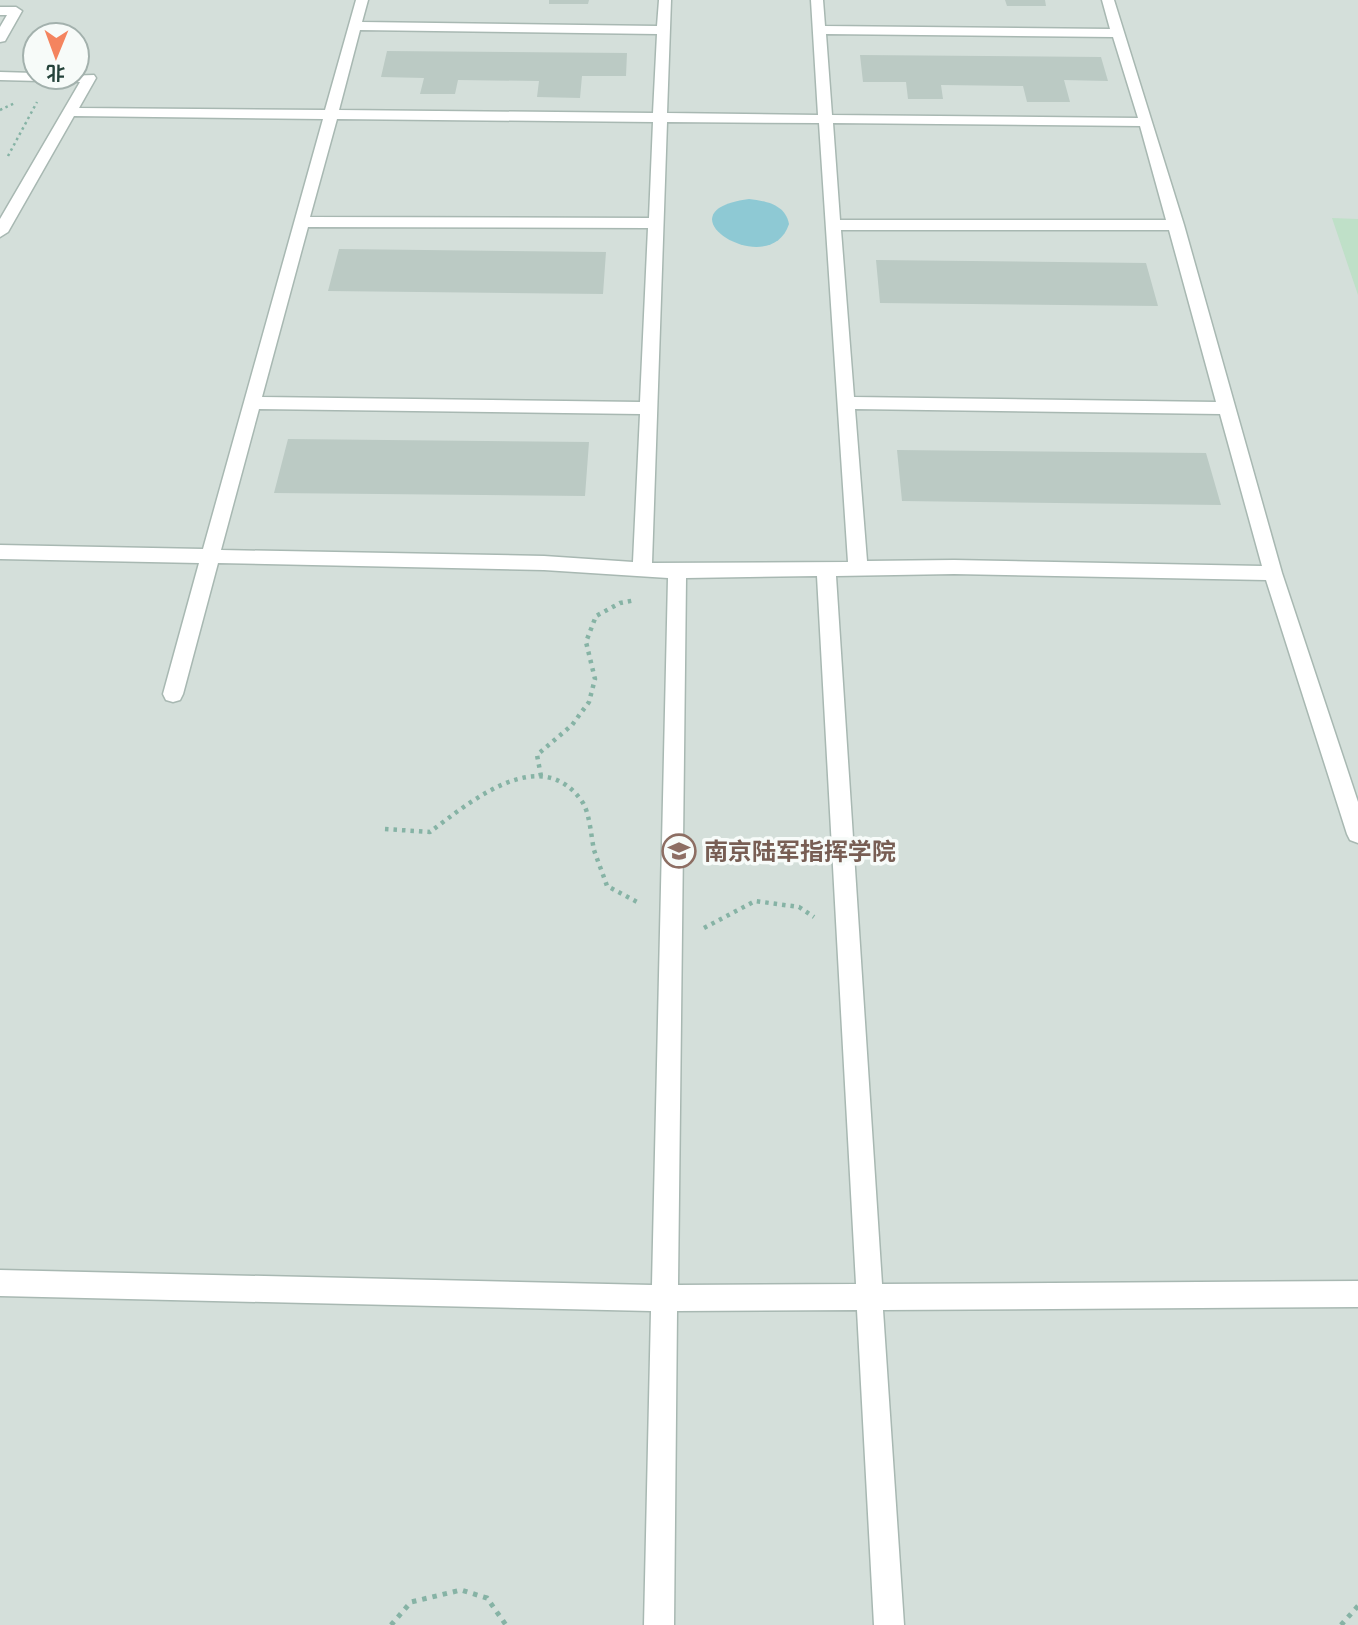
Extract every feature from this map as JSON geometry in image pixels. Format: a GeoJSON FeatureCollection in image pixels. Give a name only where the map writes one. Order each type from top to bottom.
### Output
{"type":"FeatureCollection","features":[{"type":"Feature","properties":{"kind":"street"},"geometry":{"type":"LineString","coordinates":[[173,694],[208,557],[362,0]]}},
{"type":"Feature","properties":{"kind":"street"},"geometry":{"type":"LineString","coordinates":[[642,570],[666,0]]}},
{"type":"Feature","properties":{"kind":"street"},"geometry":{"type":"LineString","coordinates":[[817,0],[858,569]]}},
{"type":"Feature","properties":{"kind":"street"},"geometry":{"type":"LineString","coordinates":[[1108,0],[1146,122],[1273,573],[1358,834]]}},
{"type":"Feature","properties":{"kind":"street"},"geometry":{"type":"LineString","coordinates":[[0,11],[16,11],[0,38]]}},
{"type":"Feature","properties":{"kind":"street"},"geometry":{"type":"LineString","coordinates":[[355,26],[664,30]]}},
{"type":"Feature","properties":{"kind":"street"},"geometry":{"type":"LineString","coordinates":[[819,30],[1119,33]]}},
{"type":"Feature","properties":{"kind":"street"},"geometry":{"type":"LineString","coordinates":[[0,76],[21,77]]}},
{"type":"Feature","properties":{"kind":"street"},"geometry":{"type":"LineString","coordinates":[[0,232],[81,91]]}},
{"type":"Feature","properties":{"kind":"street"},"geometry":{"type":"LineString","coordinates":[[69,112],[1146,122]]}},
{"type":"Feature","properties":{"kind":"street"},"geometry":{"type":"LineString","coordinates":[[301,222],[656,223]]}},
{"type":"Feature","properties":{"kind":"street"},"geometry":{"type":"LineString","coordinates":[[833,225],[1175,225]]}},
{"type":"Feature","properties":{"kind":"street"},"geometry":{"type":"LineString","coordinates":[[251,403],[648,408]]}},
{"type":"Feature","properties":{"kind":"street"},"geometry":{"type":"LineString","coordinates":[[846,403],[1227,408]]}},
{"type":"Feature","properties":{"kind":"street"},"geometry":{"type":"LineString","coordinates":[[0,552],[544,563],[677,571],[1091,568],[1273,573]]}},
{"type":"Feature","properties":{"kind":"street"},"geometry":{"type":"LineString","coordinates":[[826,569],[889,1625]]}},
{"type":"Feature","properties":{"kind":"street"},"geometry":{"type":"LineString","coordinates":[[659,1625],[677,571]]}},
{"type":"Feature","properties":{"kind":"street"},"geometry":{"type":"LineString","coordinates":[[0,1283],[664,1298],[870,1299],[1358,1294]]}},
{"type":"Feature","properties":{"kind":"path"},"geometry":{"type":"LineString","coordinates":[[6,159],[38,100]]}},
{"type":"Feature","properties":{"kind":"path"},"geometry":{"type":"LineString","coordinates":[[541,776],[537,755],[572,725],[589,702],[594,679],[586,642],[596,616],[620,603],[645,599],[677,600]]}},
{"type":"Feature","properties":{"kind":"path"},"geometry":{"type":"LineString","coordinates":[[385,829],[429,832],[482,793],[514,780],[541,776],[565,783],[584,805],[594,853],[607,886],[648,908],[671,927],[697,931],[755,901],[799,906],[849,947]]}},
{"type":"Feature","properties":{"kind":"path"},"geometry":{"type":"LineString","coordinates":[[391,1625],[411,1602],[461,1590],[487,1598],[506,1625]]}},
{"type":"Feature","properties":{"kind":"path"},"geometry":{"type":"LineString","coordinates":[[1341,1625],[1358,1606]]}},
{"type":"Feature","properties":{"kind":"shaded area","name":"南京陆军指挥学院"},"geometry":{"type":"Polygon","coordinates":[[[0,0],[1358,0],[1358,1625],[0,1625],[0,0]]]}},
{"type":"Feature","properties":{"kind":"green space"},"geometry":{"type":"Polygon","coordinates":[[[1332,218],[1358,219],[1358,295],[1332,218]]]}},
{"type":"Feature","properties":{"kind":"water"},"geometry":{"type":"Polygon","coordinates":[[[749,199],[779,208],[787,217],[789,224],[778,240],[761,247],[743,245],[726,238],[715,228],[712,216],[723,206],[749,199]]]}},
{"type":"Feature","properties":{"kind":"building"},"geometry":{"type":"Polygon","coordinates":[[[549,0],[589,0],[588,4],[549,4],[549,0]]]}},
{"type":"Feature","properties":{"kind":"building"},"geometry":{"type":"Polygon","coordinates":[[[1005,0],[1045,0],[1046,6],[1007,6],[1005,0]]]}},
{"type":"Feature","properties":{"kind":"building"},"geometry":{"type":"Polygon","coordinates":[[[387,51],[627,53],[626,76],[582,76],[580,98],[537,97],[539,81],[458,80],[455,94],[420,94],[424,78],[381,77],[387,51]]]}},
{"type":"Feature","properties":{"kind":"building"},"geometry":{"type":"Polygon","coordinates":[[[860,55],[1101,57],[1108,81],[1064,80],[1070,102],[1027,102],[1023,86],[941,85],[943,99],[908,99],[906,82],[863,82],[860,55]]]}},
{"type":"Feature","properties":{"kind":"building"},"geometry":{"type":"Polygon","coordinates":[[[339,249],[606,252],[603,294],[328,291],[339,249]]]}},
{"type":"Feature","properties":{"kind":"building"},"geometry":{"type":"Polygon","coordinates":[[[876,260],[1146,263],[1158,306],[880,303],[876,260]]]}},
{"type":"Feature","properties":{"kind":"building"},"geometry":{"type":"Polygon","coordinates":[[[288,439],[589,442],[585,496],[274,493],[288,439]]]}},
{"type":"Feature","properties":{"kind":"building"},"geometry":{"type":"Polygon","coordinates":[[[897,450],[1206,453],[1221,505],[902,501],[897,450]]]}},
{"type":"Feature","properties":{"kind":"place","name":"南京陆军指挥学院"},"geometry":{"type":"Point","coordinates":[679,851]}}]}
